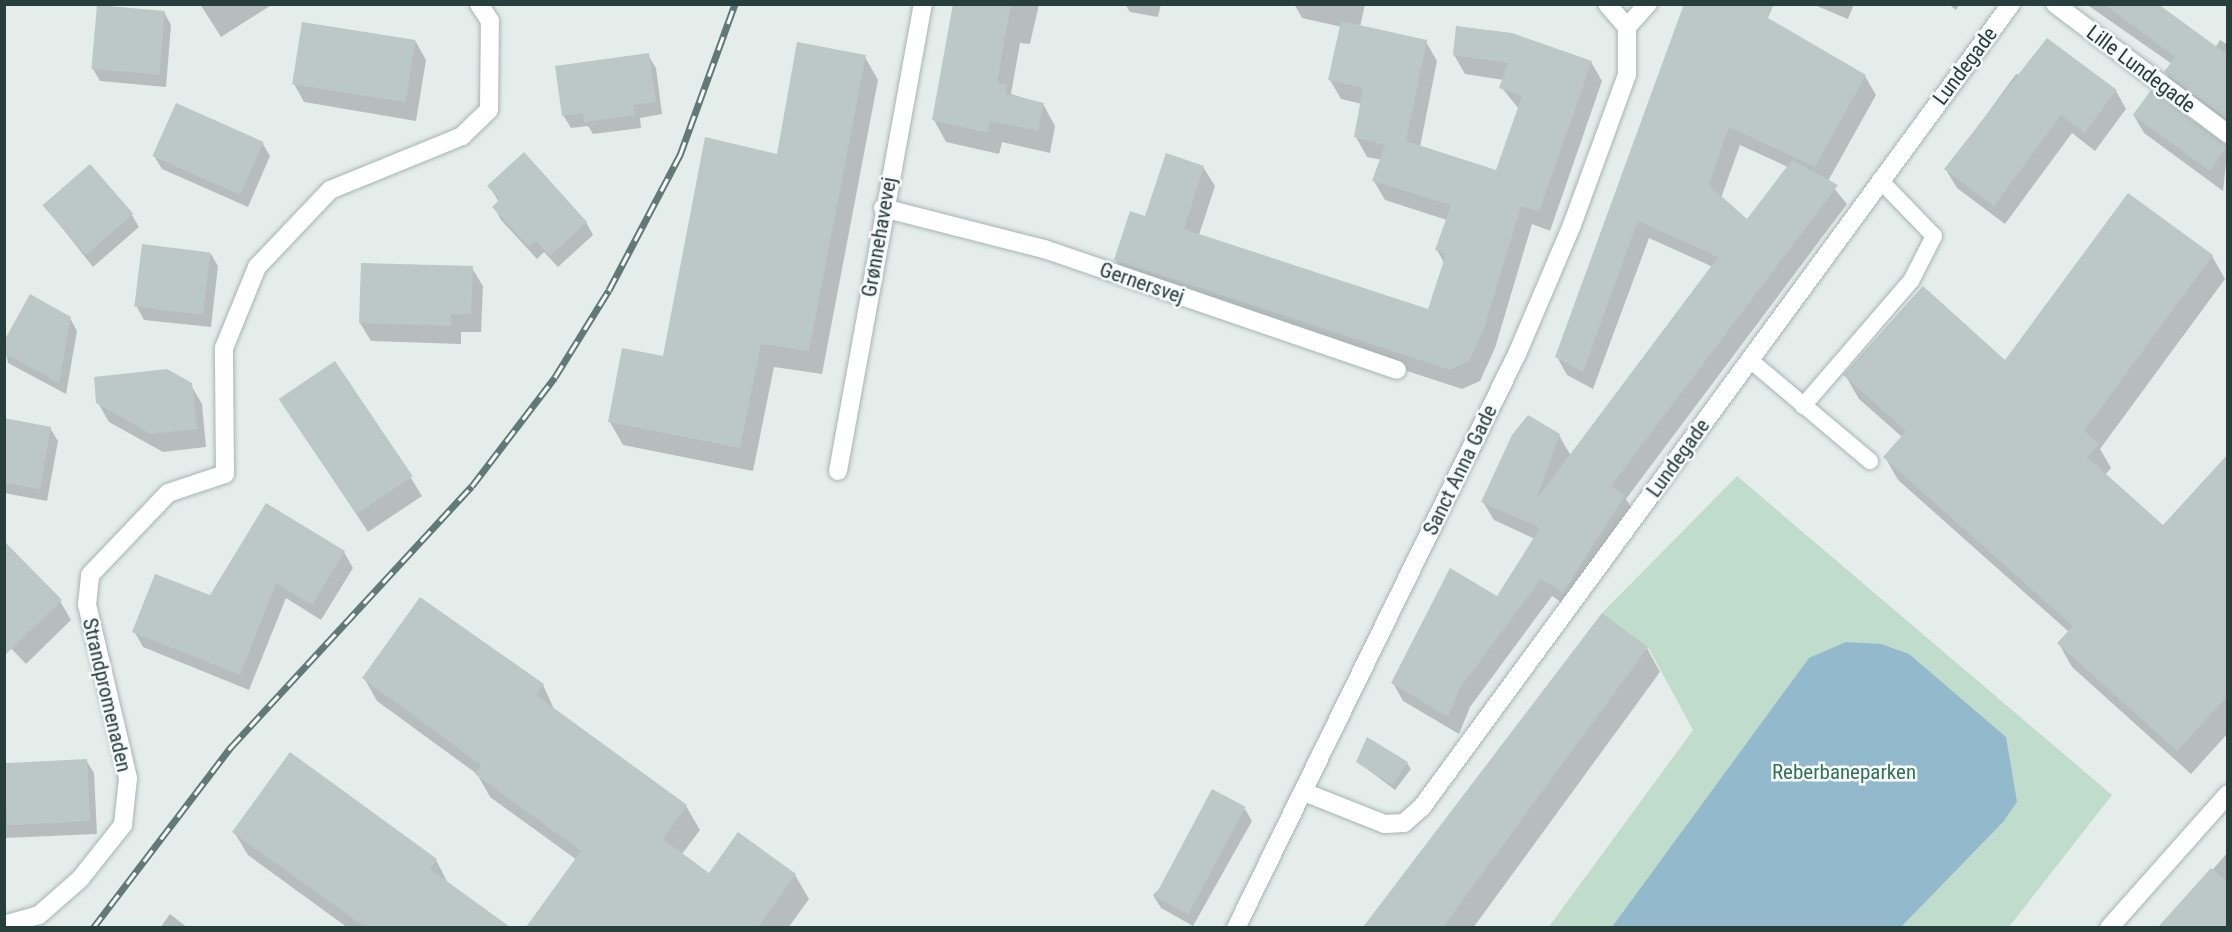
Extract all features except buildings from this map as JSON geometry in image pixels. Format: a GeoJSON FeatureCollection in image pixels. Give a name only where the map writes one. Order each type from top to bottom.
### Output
{"type":"FeatureCollection","features":[{"type":"Feature","properties":{"kind":"street","name":"Strandpromenaden"},"geometry":{"type":"LineString","coordinates":[[4,925],[39,915],[80,879],[123,825],[128,778],[87,605],[90,575],[168,493],[225,474],[224,348],[257,267],[330,190],[462,136],[489,110],[490,21],[479,4]]}},
{"type":"Feature","properties":{"kind":"street","name":"Grønnehavevej"},"geometry":{"type":"LineString","coordinates":[[838,471],[883,208],[922,4]]}},
{"type":"Feature","properties":{"kind":"street"},"geometry":{"type":"LineString","coordinates":[[1607,4],[1627,27],[1647,4]]}},
{"type":"Feature","properties":{"kind":"street","name":"Lundegade"},"geometry":{"type":"LineString","coordinates":[[1304,792],[1385,824],[1404,823],[1422,807],[2011,4]]}},
{"type":"Feature","properties":{"kind":"street","name":"Lille Lundegade"},"geometry":{"type":"LineString","coordinates":[[2055,4],[2228,134]]}},
{"type":"Feature","properties":{"kind":"street","name":"Sanct Anna Gade"},"geometry":{"type":"LineString","coordinates":[[1236,927],[1517,354],[1572,225],[1627,75],[1631,49],[1627,27]]}},
{"type":"Feature","properties":{"kind":"street","name":"Gernersvej"},"geometry":{"type":"LineString","coordinates":[[883,208],[1044,249],[1397,370]]}},
{"type":"Feature","properties":{"kind":"street"},"geometry":{"type":"LineString","coordinates":[[2109,927],[2228,794]]}},
{"type":"Feature","properties":{"kind":"lane"},"geometry":{"type":"LineString","coordinates":[[1803,406],[1911,281],[1934,236],[1880,180]]}},
{"type":"Feature","properties":{"kind":"lane"},"geometry":{"type":"LineString","coordinates":[[1750,360],[1870,461]]}},
{"type":"Feature","properties":{"kind":"green space","name":"Reberbaneparken"},"geometry":{"type":"Polygon","coordinates":[[[1737,476],[2112,795],[2009,927],[1548,928],[1693,730],[1648,647],[1602,613],[1737,476]]]}},
{"type":"Feature","properties":{"kind":"water"},"geometry":{"type":"Polygon","coordinates":[[[1846,642],[1881,644],[1909,654],[2006,737],[2017,802],[2003,822],[1901,927],[1612,927],[1809,658],[1846,642]]]}},
{"type":"Feature","properties":{"kind":"railway"},"geometry":{"type":"LineString","coordinates":[[93,928],[231,747],[472,486],[555,377],[609,290],[680,155],[735,4]]}}]}
